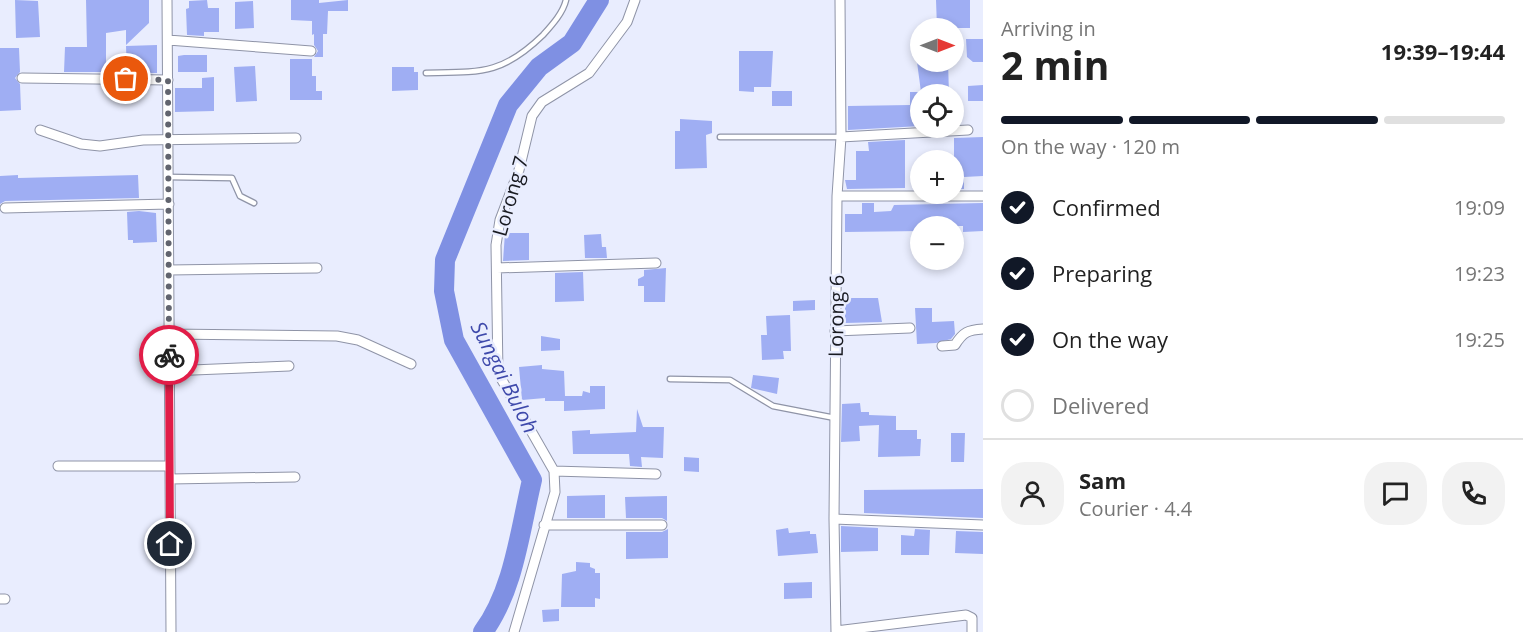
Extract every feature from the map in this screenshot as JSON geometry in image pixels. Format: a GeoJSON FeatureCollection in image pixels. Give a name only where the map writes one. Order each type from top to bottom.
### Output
{"type":"FeatureCollection","features":[{"type":"Feature","properties":{"kind":"street"},"geometry":{"type":"LineString","coordinates":[[167,0],[171,632]]}},
{"type":"Feature","properties":{"kind":"street","name":"Lorong 7"},"geometry":{"type":"LineString","coordinates":[[554,471],[498,373],[496,268],[500,220],[519,170],[532,116],[542,102],[589,73],[627,22],[635,0]]}},
{"type":"Feature","properties":{"kind":"street","name":"Lorong 6"},"geometry":{"type":"LineString","coordinates":[[836,632],[835,331],[837,196],[841,137],[840,0]]}},
{"type":"Feature","properties":{"kind":"street"},"geometry":{"type":"LineString","coordinates":[[168,40],[311,51]]}},
{"type":"Feature","properties":{"kind":"street"},"geometry":{"type":"LineString","coordinates":[[22,78],[168,80]]}},
{"type":"Feature","properties":{"kind":"street"},"geometry":{"type":"LineString","coordinates":[[40,130],[81,144],[99,146],[143,140],[296,138]]}},
{"type":"Feature","properties":{"kind":"street"},"geometry":{"type":"LineString","coordinates":[[841,137],[968,130]]}},
{"type":"Feature","properties":{"kind":"street"},"geometry":{"type":"LineString","coordinates":[[837,196],[983,196]]}},
{"type":"Feature","properties":{"kind":"street"},"geometry":{"type":"LineString","coordinates":[[5,208],[169,204]]}},
{"type":"Feature","properties":{"kind":"street"},"geometry":{"type":"LineString","coordinates":[[496,268],[656,263]]}},
{"type":"Feature","properties":{"kind":"street"},"geometry":{"type":"LineString","coordinates":[[169,270],[317,268]]}},
{"type":"Feature","properties":{"kind":"street"},"geometry":{"type":"LineString","coordinates":[[835,331],[910,328]]}},
{"type":"Feature","properties":{"kind":"street"},"geometry":{"type":"LineString","coordinates":[[942,346],[955,345],[962,333],[969,330],[983,329]]}},
{"type":"Feature","properties":{"kind":"street"},"geometry":{"type":"LineString","coordinates":[[169,334],[337,336],[358,340],[411,364]]}},
{"type":"Feature","properties":{"kind":"street"},"geometry":{"type":"LineString","coordinates":[[170,371],[289,366]]}},
{"type":"Feature","properties":{"kind":"street"},"geometry":{"type":"LineString","coordinates":[[58,466],[170,465]]}},
{"type":"Feature","properties":{"kind":"street"},"geometry":{"type":"LineString","coordinates":[[514,632],[555,492],[554,471],[656,474]]}},
{"type":"Feature","properties":{"kind":"street"},"geometry":{"type":"LineString","coordinates":[[170,479],[295,477]]}},
{"type":"Feature","properties":{"kind":"street"},"geometry":{"type":"LineString","coordinates":[[834,519],[983,525]]}},
{"type":"Feature","properties":{"kind":"street"},"geometry":{"type":"LineString","coordinates":[[544,525],[662,525]]}},
{"type":"Feature","properties":{"kind":"street"},"geometry":{"type":"LineString","coordinates":[[836,632],[966,615],[972,618],[972,632]]}},
{"type":"Feature","properties":{"kind":"lane"},"geometry":{"type":"LineString","coordinates":[[426,73],[460,72],[504,66],[532,45],[550,27],[564,8],[566,0]]}},
{"type":"Feature","properties":{"kind":"lane"},"geometry":{"type":"LineString","coordinates":[[720,137],[841,137]]}},
{"type":"Feature","properties":{"kind":"lane"},"geometry":{"type":"LineString","coordinates":[[168,177],[232,178],[240,196],[254,203]]}},
{"type":"Feature","properties":{"kind":"lane"},"geometry":{"type":"LineString","coordinates":[[670,379],[730,380],[774,406],[835,418]]}},
{"type":"Feature","properties":{"kind":"building"},"geometry":{"type":"Polygon","coordinates":[[[15,0],[38,1],[40,37],[16,38],[15,0]]]}},
{"type":"Feature","properties":{"kind":"building"},"geometry":{"type":"Polygon","coordinates":[[[86,0],[149,0],[149,23],[126,45],[126,30],[106,33],[106,72],[64,72],[65,47],[87,47],[86,0]]]}},
{"type":"Feature","properties":{"kind":"building"},"geometry":{"type":"Polygon","coordinates":[[[207,0],[208,8],[219,8],[219,32],[204,32],[204,36],[187,35],[186,9],[189,8],[189,1],[207,0]]]}},
{"type":"Feature","properties":{"kind":"building"},"geometry":{"type":"Polygon","coordinates":[[[291,0],[319,0],[319,3],[348,0],[348,11],[328,11],[327,34],[323,34],[323,57],[314,57],[318,51],[314,45],[314,34],[312,35],[312,21],[291,20],[291,0]]]}},
{"type":"Feature","properties":{"kind":"building"},"geometry":{"type":"Polygon","coordinates":[[[936,0],[970,0],[970,28],[964,28],[964,18],[937,18],[936,0]]]}},
{"type":"Feature","properties":{"kind":"building"},"geometry":{"type":"Polygon","coordinates":[[[253,1],[254,28],[235,29],[235,2],[253,1]]]}},
{"type":"Feature","properties":{"kind":"building"},"geometry":{"type":"Polygon","coordinates":[[[966,39],[983,39],[983,62],[973,62],[967,57],[966,39]]]}},
{"type":"Feature","properties":{"kind":"building"},"geometry":{"type":"Polygon","coordinates":[[[157,45],[157,73],[127,73],[126,46],[157,45]]]}},
{"type":"Feature","properties":{"kind":"building"},"geometry":{"type":"Polygon","coordinates":[[[0,48],[19,48],[20,72],[15,78],[20,84],[21,110],[0,111],[0,48]]]}},
{"type":"Feature","properties":{"kind":"building"},"geometry":{"type":"Polygon","coordinates":[[[739,51],[773,51],[771,87],[754,87],[754,92],[739,91],[739,51]]]}},
{"type":"Feature","properties":{"kind":"building"},"geometry":{"type":"Polygon","coordinates":[[[207,55],[207,72],[178,72],[178,56],[207,55]]]}},
{"type":"Feature","properties":{"kind":"building"},"geometry":{"type":"Polygon","coordinates":[[[290,59],[312,59],[312,76],[316,76],[316,91],[322,91],[322,100],[290,100],[290,59]]]}},
{"type":"Feature","properties":{"kind":"building"},"geometry":{"type":"Polygon","coordinates":[[[255,66],[257,101],[236,102],[234,67],[255,66]]]}},
{"type":"Feature","properties":{"kind":"building"},"geometry":{"type":"Polygon","coordinates":[[[392,67],[414,67],[414,72],[418,72],[418,90],[392,91],[392,67]]]}},
{"type":"Feature","properties":{"kind":"building"},"geometry":{"type":"Polygon","coordinates":[[[918,72],[948,72],[949,84],[920,84],[918,72]]]}},
{"type":"Feature","properties":{"kind":"building"},"geometry":{"type":"Polygon","coordinates":[[[214,77],[214,111],[175,112],[175,88],[202,88],[202,78],[214,77]]]}},
{"type":"Feature","properties":{"kind":"building"},"geometry":{"type":"Polygon","coordinates":[[[983,85],[983,101],[968,101],[968,86],[983,85]]]}},
{"type":"Feature","properties":{"kind":"building"},"geometry":{"type":"Polygon","coordinates":[[[772,91],[792,91],[792,106],[772,106],[772,91]]]}},
{"type":"Feature","properties":{"kind":"building"},"geometry":{"type":"Polygon","coordinates":[[[910,105],[910,127],[848,130],[848,106],[910,105]]]}},
{"type":"Feature","properties":{"kind":"building"},"geometry":{"type":"Polygon","coordinates":[[[680,119],[712,121],[712,133],[706,135],[707,168],[675,169],[675,131],[680,131],[680,119]]]}},
{"type":"Feature","properties":{"kind":"building"},"geometry":{"type":"Polygon","coordinates":[[[983,137],[983,176],[964,177],[964,150],[954,150],[954,138],[983,137]]]}},
{"type":"Feature","properties":{"kind":"building"},"geometry":{"type":"Polygon","coordinates":[[[905,140],[905,188],[847,189],[845,180],[856,180],[856,151],[869,151],[868,142],[905,140]]]}},
{"type":"Feature","properties":{"kind":"building"},"geometry":{"type":"Polygon","coordinates":[[[18,175],[18,178],[138,175],[139,198],[5,201],[0,204],[0,176],[18,175]]]}},
{"type":"Feature","properties":{"kind":"building"},"geometry":{"type":"Polygon","coordinates":[[[862,203],[874,203],[874,212],[891,211],[894,205],[983,203],[983,231],[964,232],[964,216],[910,216],[910,231],[845,232],[845,214],[862,214],[862,203]]]}},
{"type":"Feature","properties":{"kind":"building"},"geometry":{"type":"Polygon","coordinates":[[[127,212],[156,213],[157,242],[133,243],[133,240],[128,240],[127,212]]]}},
{"type":"Feature","properties":{"kind":"building"},"geometry":{"type":"Polygon","coordinates":[[[505,233],[529,233],[529,260],[503,261],[505,233]]]}},
{"type":"Feature","properties":{"kind":"building"},"geometry":{"type":"Polygon","coordinates":[[[601,234],[602,247],[606,247],[607,258],[585,258],[584,235],[601,234]]]}},
{"type":"Feature","properties":{"kind":"building"},"geometry":{"type":"Polygon","coordinates":[[[666,268],[665,302],[644,302],[644,286],[638,286],[638,279],[644,276],[644,270],[666,268]]]}},
{"type":"Feature","properties":{"kind":"building"},"geometry":{"type":"Polygon","coordinates":[[[583,272],[584,301],[555,302],[555,273],[583,272]]]}},
{"type":"Feature","properties":{"kind":"building"},"geometry":{"type":"Polygon","coordinates":[[[845,298],[878,298],[882,322],[845,323],[845,298]]]}},
{"type":"Feature","properties":{"kind":"building"},"geometry":{"type":"Polygon","coordinates":[[[815,300],[815,310],[793,311],[793,301],[815,300]]]}},
{"type":"Feature","properties":{"kind":"building"},"geometry":{"type":"Polygon","coordinates":[[[915,308],[932,308],[932,322],[954,321],[955,334],[951,339],[936,343],[917,344],[915,308]]]}},
{"type":"Feature","properties":{"kind":"building"},"geometry":{"type":"Polygon","coordinates":[[[790,315],[791,351],[783,351],[784,359],[762,360],[761,335],[767,335],[766,316],[790,315]]]}},
{"type":"Feature","properties":{"kind":"building"},"geometry":{"type":"Polygon","coordinates":[[[541,336],[560,339],[560,350],[541,351],[541,336]]]}},
{"type":"Feature","properties":{"kind":"building"},"geometry":{"type":"Polygon","coordinates":[[[542,365],[542,369],[564,371],[565,396],[582,396],[583,391],[590,393],[590,386],[605,386],[605,409],[564,411],[564,401],[545,401],[545,398],[522,400],[519,367],[542,365]]]}},
{"type":"Feature","properties":{"kind":"building"},"geometry":{"type":"Polygon","coordinates":[[[753,375],[779,378],[777,394],[751,388],[753,375]]]}},
{"type":"Feature","properties":{"kind":"building"},"geometry":{"type":"Polygon","coordinates":[[[860,403],[861,412],[869,412],[869,415],[896,416],[896,430],[917,430],[917,439],[921,439],[920,456],[878,457],[879,425],[859,426],[860,441],[841,442],[842,404],[860,403]]]}},
{"type":"Feature","properties":{"kind":"building"},"geometry":{"type":"Polygon","coordinates":[[[637,409],[643,427],[664,427],[663,458],[641,457],[642,467],[630,466],[629,454],[573,454],[572,431],[590,430],[590,434],[636,432],[637,409]]]}},
{"type":"Feature","properties":{"kind":"building"},"geometry":{"type":"Polygon","coordinates":[[[951,433],[965,433],[964,462],[951,462],[951,433]]]}},
{"type":"Feature","properties":{"kind":"building"},"geometry":{"type":"Polygon","coordinates":[[[684,457],[699,458],[699,472],[684,471],[684,457]]]}},
{"type":"Feature","properties":{"kind":"building"},"geometry":{"type":"Polygon","coordinates":[[[983,489],[983,518],[864,513],[864,490],[983,489]]]}},
{"type":"Feature","properties":{"kind":"building"},"geometry":{"type":"Polygon","coordinates":[[[605,495],[605,518],[567,518],[567,496],[605,495]]]}},
{"type":"Feature","properties":{"kind":"building"},"geometry":{"type":"Polygon","coordinates":[[[667,496],[667,521],[662,518],[626,518],[625,497],[667,496]]]}},
{"type":"Feature","properties":{"kind":"building"},"geometry":{"type":"Polygon","coordinates":[[[841,526],[878,528],[878,551],[841,552],[841,526]]]}},
{"type":"Feature","properties":{"kind":"building"},"geometry":{"type":"Polygon","coordinates":[[[788,528],[789,533],[810,531],[810,534],[816,534],[818,553],[778,556],[776,530],[788,528]]]}},
{"type":"Feature","properties":{"kind":"building"},"geometry":{"type":"Polygon","coordinates":[[[668,529],[668,558],[626,559],[626,532],[662,532],[668,529]]]}},
{"type":"Feature","properties":{"kind":"building"},"geometry":{"type":"Polygon","coordinates":[[[915,529],[930,530],[929,555],[901,555],[901,535],[914,536],[915,529]]]}},
{"type":"Feature","properties":{"kind":"building"},"geometry":{"type":"Polygon","coordinates":[[[956,531],[983,532],[983,554],[955,553],[956,531]]]}},
{"type":"Feature","properties":{"kind":"building"},"geometry":{"type":"Polygon","coordinates":[[[576,562],[590,563],[595,573],[600,573],[600,599],[595,598],[595,607],[561,607],[562,574],[576,571],[576,562]]]}},
{"type":"Feature","properties":{"kind":"building"},"geometry":{"type":"Polygon","coordinates":[[[812,582],[812,598],[784,599],[784,583],[812,582]]]}},
{"type":"Feature","properties":{"kind":"building"},"geometry":{"type":"Polygon","coordinates":[[[559,609],[559,621],[543,622],[542,610],[559,609]]]}},
{"type":"Feature","properties":{"kind":"waterway","name":"Sungai Buloh"},"geometry":{"type":"LineString","coordinates":[[483,632],[494,615],[509,579],[532,480],[454,340],[444,291],[445,260],[508,105],[539,67],[572,43],[599,0]]}},
{"type":"Feature","properties":{"kind":"way so far"},"geometry":{"type":"LineString","coordinates":[[126,79],[168,80],[169,355]]}},
{"type":"Feature","properties":{"kind":"route"},"geometry":{"type":"LineString","coordinates":[[169,355],[170,544]]}}]}
